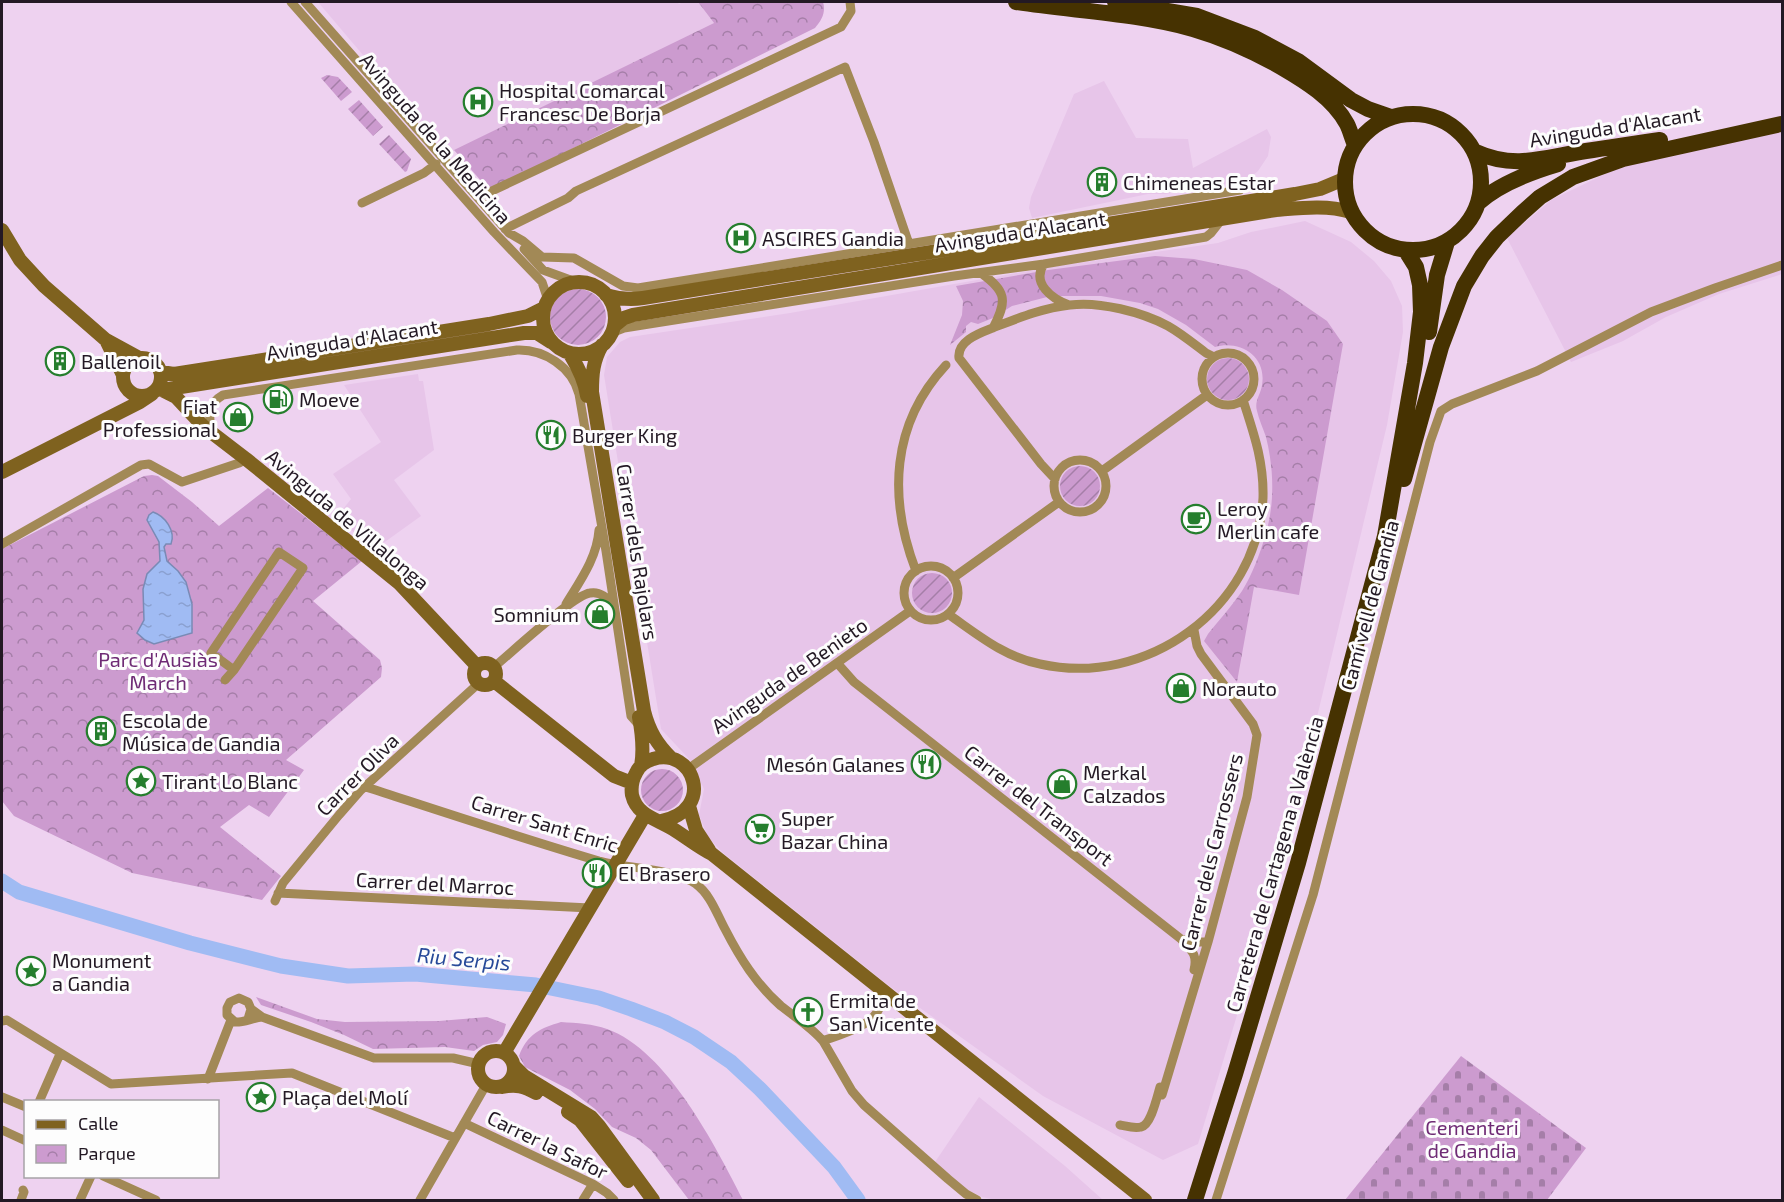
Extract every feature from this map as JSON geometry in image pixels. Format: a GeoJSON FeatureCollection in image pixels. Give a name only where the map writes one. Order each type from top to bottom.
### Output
{"type":"FeatureCollection","features":[{"type":"Feature","properties":{"kind":"highway"},"geometry":{"type":"LineString","coordinates":[[1016,2],[1161,22],[1192,29],[1245,47],[1293,74],[1326,99],[1346,123],[1355,145]]}},
{"type":"Feature","properties":{"kind":"highway"},"geometry":{"type":"LineString","coordinates":[[1115,2],[1197,16],[1255,38],[1298,61],[1351,100],[1391,117]]}},
{"type":"Feature","properties":{"kind":"highway"},"geometry":{"type":"LineString","coordinates":[[1413,114],[1435,117],[1455,128],[1476,152],[1480,167],[1481,190],[1478,203],[1469,221],[1459,233],[1433,248],[1406,251],[1389,247],[1373,239],[1360,227],[1345,196],[1344,179],[1347,162],[1355,145],[1365,133],[1391,117],[1413,114]]}},
{"type":"Feature","properties":{"kind":"highway"},"geometry":{"type":"LineString","coordinates":[[1385,536],[1395,510],[1450,320],[1464,286],[1482,256],[1497,237],[1540,197],[1573,177],[1623,159],[1654,151],[1782,124]]}},
{"type":"Feature","properties":{"kind":"highway","name":"Avinguda d'Alacant"},"geometry":{"type":"LineString","coordinates":[[1476,152],[1486,157],[1525,162],[1726,129],[1782,124]]}},
{"type":"Feature","properties":{"kind":"highway","name":"Avinguda d'Alacant"},"geometry":{"type":"LineString","coordinates":[[1478,203],[1488,193],[1503,186],[1578,158],[1726,129]]}},
{"type":"Feature","properties":{"kind":"highway"},"geometry":{"type":"LineString","coordinates":[[1389,512],[1416,403],[1437,275],[1447,242]]}},
{"type":"Feature","properties":{"kind":"highway"},"geometry":{"type":"LineString","coordinates":[[1385,536],[1415,363],[1420,312],[1420,285],[1416,267],[1406,251]]}},
{"type":"Feature","properties":{"kind":"highway","name":"Carretera de Cartagena a València"},"geometry":{"type":"LineString","coordinates":[[1195,1200],[1242,1053],[1298,863],[1385,536]]}},
{"type":"Feature","properties":{"kind":"main road","name":"Avinguda d'Alacant"},"geometry":{"type":"LineString","coordinates":[[606,295],[632,300],[1309,191],[1344,179]]}},
{"type":"Feature","properties":{"kind":"main road","name":"Avinguda d'Alacant"},"geometry":{"type":"LineString","coordinates":[[613,329],[624,318],[633,315],[1276,210],[1333,207],[1351,212]]}},
{"type":"Feature","properties":{"kind":"main road"},"geometry":{"type":"LineString","coordinates":[[2,230],[14,251],[44,286],[106,340],[139,358],[151,359],[159,367],[160,385],[157,392],[136,395],[125,382],[106,340]]}},
{"type":"Feature","properties":{"kind":"main road"},"geometry":{"type":"LineString","coordinates":[[576,282],[593,285],[606,295],[612,304],[613,329],[602,345],[593,351],[570,354],[551,342],[543,326],[546,304],[560,288],[576,282]]}},
{"type":"Feature","properties":{"kind":"main road","name":"Avinguda d'Alacant"},"geometry":{"type":"LineString","coordinates":[[161,372],[183,373],[489,324],[528,316],[546,304]]}},
{"type":"Feature","properties":{"kind":"main road","name":"Avinguda d'Alacant"},"geometry":{"type":"LineString","coordinates":[[2,472],[157,392],[524,333],[537,333],[551,342]]}},
{"type":"Feature","properties":{"kind":"main road","name":"Carrer dels Rajolars"},"geometry":{"type":"LineString","coordinates":[[602,345],[592,369],[592,392],[644,711],[648,727],[655,740],[671,758]]}},
{"type":"Feature","properties":{"kind":"main road","name":"Carrer dels Rajolars"},"geometry":{"type":"LineString","coordinates":[[570,354],[586,386],[642,729],[641,766]]}},
{"type":"Feature","properties":{"kind":"main road"},"geometry":{"type":"LineString","coordinates":[[125,382],[126,366],[139,358]]}},
{"type":"Feature","properties":{"kind":"main road","name":"Avinguda d'Alacant"},"geometry":{"type":"LineString","coordinates":[[108,417],[122,401],[125,382]]}},
{"type":"Feature","properties":{"kind":"main road","name":"Avinguda de Villalonga"},"geometry":{"type":"LineString","coordinates":[[157,392],[176,397],[213,434],[399,583],[477,666]]}},
{"type":"Feature","properties":{"kind":"main road"},"geometry":{"type":"LineString","coordinates":[[494,674],[488,685],[479,684],[474,676],[477,666],[487,663],[494,674],[614,776],[632,783]]}},
{"type":"Feature","properties":{"kind":"main road"},"geometry":{"type":"LineString","coordinates":[[712,854],[696,830],[690,806],[694,782],[688,770],[683,764],[671,758],[655,758],[641,766],[635,773],[632,783],[633,800],[637,808],[645,815],[661,821],[712,854],[1141,1197]]}},
{"type":"Feature","properties":{"kind":"main road"},"geometry":{"type":"LineString","coordinates":[[661,821],[680,815],[690,806]]}},
{"type":"Feature","properties":{"kind":"main road"},"geometry":{"type":"LineString","coordinates":[[504,1053],[645,815]]}},
{"type":"Feature","properties":{"kind":"main road"},"geometry":{"type":"LineString","coordinates":[[642,1200],[580,1120],[528,1088],[514,1084],[496,1088],[486,1085],[478,1073],[481,1059],[494,1051],[504,1053],[524,1076],[591,1118],[653,1200]]}},
{"type":"Feature","properties":{"kind":"main road"},"geometry":{"type":"LineString","coordinates":[[502,1087],[510,1081],[514,1066]]}},
{"type":"Feature","properties":{"kind":"street","name":"Avinguda de la Medicina"},"geometry":{"type":"LineString","coordinates":[[291,2],[494,232],[542,282],[546,304]]}},
{"type":"Feature","properties":{"kind":"street","name":"Avinguda de la Medicina"},"geometry":{"type":"LineString","coordinates":[[305,2],[543,270],[576,282]]}},
{"type":"Feature","properties":{"kind":"street"},"geometry":{"type":"LineString","coordinates":[[479,197],[841,27],[851,11],[850,2]]}},
{"type":"Feature","properties":{"kind":"street"},"geometry":{"type":"LineString","coordinates":[[507,231],[568,198],[576,191],[845,67],[909,244]]}},
{"type":"Feature","properties":{"kind":"street"},"geometry":{"type":"LineString","coordinates":[[362,202],[424,173],[436,164]]}},
{"type":"Feature","properties":{"kind":"street","name":"Avinguda d'Alacant"},"geometry":{"type":"LineString","coordinates":[[623,286],[639,288],[1240,190]]}},
{"type":"Feature","properties":{"kind":"street","name":"Avinguda d'Alacant"},"geometry":{"type":"LineString","coordinates":[[613,329],[1044,264],[1206,237],[1222,219]]}},
{"type":"Feature","properties":{"kind":"street","name":"Avinguda de la Medicina"},"geometry":{"type":"LineString","coordinates":[[507,231],[542,257],[574,258],[623,286]]}},
{"type":"Feature","properties":{"kind":"street","name":"Avinguda d'Alacant"},"geometry":{"type":"LineString","coordinates":[[1044,264],[1040,274],[1043,286],[1059,302],[1069,305]]}},
{"type":"Feature","properties":{"kind":"street","name":"Camí vell de Gandia"},"geometry":{"type":"LineString","coordinates":[[1216,1200],[1313,895],[1427,454],[1441,411],[1452,404],[1537,371],[1651,312],[1782,265]]}},
{"type":"Feature","properties":{"kind":"street","name":"Avinguda d'Alacant"},"geometry":{"type":"LineString","coordinates":[[981,273],[995,283],[1002,295],[1000,314],[993,328]]}},
{"type":"Feature","properties":{"kind":"street"},"geometry":{"type":"LineString","coordinates":[[1055,479],[959,358],[958,351],[961,346],[979,334],[1024,316],[1069,305],[1102,306],[1137,313],[1166,325],[1214,357]]}},
{"type":"Feature","properties":{"kind":"street"},"geometry":{"type":"LineString","coordinates":[[482,356],[496,337]]}},
{"type":"Feature","properties":{"kind":"street"},"geometry":{"type":"LineString","coordinates":[[213,434],[209,417],[211,409],[215,401],[223,395],[517,350],[537,352],[558,363],[572,376],[577,385],[631,716],[642,729]]}},
{"type":"Feature","properties":{"kind":"street"},"geometry":{"type":"LineString","coordinates":[[1225,352],[1233,353],[1240,355],[1251,366],[1254,383],[1244,400],[1236,404],[1220,404],[1206,394],[1202,372],[1206,364],[1214,357],[1225,352]]}},
{"type":"Feature","properties":{"kind":"street"},"geometry":{"type":"LineString","coordinates":[[916,571],[902,528],[900,513],[898,484],[901,456],[906,433],[917,406],[931,383],[946,365]]}},
{"type":"Feature","properties":{"kind":"street"},"geometry":{"type":"LineString","coordinates":[[211,383],[249,391]]}},
{"type":"Feature","properties":{"kind":"street"},"geometry":{"type":"LineString","coordinates":[[1102,471],[1206,394]]}},
{"type":"Feature","properties":{"kind":"street"},"geometry":{"type":"LineString","coordinates":[[948,614],[1004,652],[1039,664],[1067,668],[1098,668],[1123,664],[1164,648],[1194,630],[1211,613],[1237,580],[1252,548],[1259,523],[1263,496],[1260,455],[1244,400]]}},
{"type":"Feature","properties":{"kind":"street"},"geometry":{"type":"LineString","coordinates":[[2,544],[141,465],[149,464],[182,482],[246,459]]}},
{"type":"Feature","properties":{"kind":"street"},"geometry":{"type":"LineString","coordinates":[[1080,459],[1089,461],[1102,471],[1107,486],[1102,501],[1097,506],[1091,510],[1075,512],[1063,507],[1054,487],[1060,469],[1080,459]]}},
{"type":"Feature","properties":{"kind":"street"},"geometry":{"type":"LineString","coordinates":[[953,578],[1059,502]]}},
{"type":"Feature","properties":{"kind":"street"},"geometry":{"type":"LineString","coordinates":[[494,674],[562,609],[582,579],[595,550],[599,510]]}},
{"type":"Feature","properties":{"kind":"street"},"geometry":{"type":"LineString","coordinates":[[225,680],[234,670],[303,568],[279,552],[211,653],[234,670]]}},
{"type":"Feature","properties":{"kind":"street"},"geometry":{"type":"LineString","coordinates":[[932,566],[948,572],[953,578],[958,593],[954,608],[948,614],[942,618],[928,620],[910,611],[904,594],[905,585],[916,571],[932,566]]}},
{"type":"Feature","properties":{"kind":"street"},"geometry":{"type":"LineString","coordinates":[[562,609],[589,593],[604,596],[614,608]]}},
{"type":"Feature","properties":{"kind":"street","name":"Avinguda de Benieto"},"geometry":{"type":"LineString","coordinates":[[688,770],[910,611]]}},
{"type":"Feature","properties":{"kind":"street","name":"Carrer dels Carrossers"},"geometry":{"type":"LineString","coordinates":[[1162,1095],[1208,942],[1247,797],[1257,735],[1253,724],[1201,654],[1194,630]]}},
{"type":"Feature","properties":{"kind":"street","name":"Carrer del Transport"},"geometry":{"type":"LineString","coordinates":[[838,664],[854,682],[1181,939]]}},
{"type":"Feature","properties":{"kind":"street","name":"Carrer Oliva"},"geometry":{"type":"LineString","coordinates":[[277,897],[283,883],[339,814],[479,684]]}},
{"type":"Feature","properties":{"kind":"street","name":"Carrer Sant Enric"},"geometry":{"type":"LineString","coordinates":[[366,787],[602,861],[686,879],[701,888],[709,898],[755,980],[823,1041]]}},
{"type":"Feature","properties":{"kind":"street","name":"Carrer del Marroc"},"geometry":{"type":"LineString","coordinates":[[277,897],[590,908]]}},
{"type":"Feature","properties":{"kind":"street"},"geometry":{"type":"LineString","coordinates":[[1181,939],[1191,942],[1208,942]]}},
{"type":"Feature","properties":{"kind":"street","name":"Carrer dels Carrossers"},"geometry":{"type":"LineString","coordinates":[[1120,1125],[1140,1127],[1146,1124],[1158,1095],[1196,960],[1194,954],[1181,939]]}},
{"type":"Feature","properties":{"kind":"street"},"geometry":{"type":"LineString","coordinates":[[208,1079],[231,1020],[227,1011],[228,1005],[242,995],[248,1002],[249,1014],[242,1022],[231,1020]]}},
{"type":"Feature","properties":{"kind":"street"},"geometry":{"type":"LineString","coordinates":[[880,1002],[878,1012],[866,1023],[850,1032],[823,1041],[858,1100],[948,1179],[977,1200]]}},
{"type":"Feature","properties":{"kind":"street"},"geometry":{"type":"LineString","coordinates":[[249,1014],[374,1058],[453,1058],[479,1064]]}},
{"type":"Feature","properties":{"kind":"street"},"geometry":{"type":"LineString","coordinates":[[2,1021],[7,1020],[111,1084],[292,1073],[455,1138]]}},
{"type":"Feature","properties":{"kind":"street"},"geometry":{"type":"LineString","coordinates":[[39,1100],[60,1054]]}},
{"type":"Feature","properties":{"kind":"street"},"geometry":{"type":"LineString","coordinates":[[420,1200],[486,1085]]}},
{"type":"Feature","properties":{"kind":"street"},"geometry":{"type":"LineString","coordinates":[[2,1097],[24,1106]]}},
{"type":"Feature","properties":{"kind":"street","name":"Carrer la Safor"},"geometry":{"type":"LineString","coordinates":[[464,1123],[592,1184],[614,1200]]}},
{"type":"Feature","properties":{"kind":"street"},"geometry":{"type":"LineString","coordinates":[[2,1130],[24,1140]]}},
{"type":"Feature","properties":{"kind":"street"},"geometry":{"type":"LineString","coordinates":[[80,1200],[90,1178]]}},
{"type":"Feature","properties":{"kind":"street"},"geometry":{"type":"LineString","coordinates":[[107,1178],[156,1200]]}},
{"type":"Feature","properties":{"kind":"street"},"geometry":{"type":"LineString","coordinates":[[583,1200],[592,1184]]}},
{"type":"Feature","properties":{"kind":"street"},"geometry":{"type":"LineString","coordinates":[[21,1200],[23,1190]]}},
{"type":"Feature","properties":{"kind":"shaded area","name":"Hospital Comarcal Francesc De Borja"},"geometry":{"type":"Polygon","coordinates":[[[318,2],[677,2],[679,4],[698,2],[714,23],[447,154],[318,2]]]}},
{"type":"Feature","properties":{"kind":"shaded area"},"geometry":{"type":"Polygon","coordinates":[[[1104,81],[1136,138],[1188,139],[1193,168],[1267,129],[1271,137],[1268,156],[1251,177],[1236,182],[1165,194],[1148,194],[1032,218],[1029,208],[1031,197],[1074,94],[1104,81]]]}},
{"type":"Feature","properties":{"kind":"shaded area"},"geometry":{"type":"Polygon","coordinates":[[[1782,130],[1782,274],[1719,294],[1666,317],[1623,341],[1571,362],[1507,238],[1551,200],[1626,164],[1782,130]]]}},
{"type":"Feature","properties":{"kind":"shaded area"},"geometry":{"type":"Polygon","coordinates":[[[1305,221],[1351,242],[1374,261],[1391,281],[1402,306],[1403,332],[1387,425],[1312,738],[1297,817],[1198,1144],[1163,1160],[1043,1096],[888,985],[722,852],[708,837],[699,815],[704,789],[691,761],[661,729],[604,375],[607,357],[620,342],[630,337],[790,313],[1051,267],[1218,243],[1251,232],[1305,221]]]}},
{"type":"Feature","properties":{"kind":"shaded area"},"geometry":{"type":"Polygon","coordinates":[[[418,374],[419,381],[423,381],[434,450],[394,480],[421,516],[375,549],[336,518],[351,499],[333,474],[381,442],[344,385],[418,374]]]}},
{"type":"Feature","properties":{"kind":"shaded area","name":"Moeve"},"geometry":{"type":"Polygon","coordinates":[[[289,388],[292,406],[267,410],[264,393],[289,388]]]}},
{"type":"Feature","properties":{"kind":"shaded area"},"geometry":{"type":"Polygon","coordinates":[[[979,1097],[1065,1166],[1103,1200],[996,1200],[982,1197],[964,1188],[935,1162],[979,1097]]]}},
{"type":"Feature","properties":{"kind":"green space"},"geometry":{"type":"Polygon","coordinates":[[[698,2],[823,2],[824,13],[815,28],[489,190],[454,150],[714,23],[698,2]]]}},
{"type":"Feature","properties":{"kind":"green space"},"geometry":{"type":"Polygon","coordinates":[[[327,75],[338,77],[352,92],[341,101],[321,78],[327,75]]]}},
{"type":"Feature","properties":{"kind":"green space"},"geometry":{"type":"Polygon","coordinates":[[[359,100],[383,127],[373,136],[348,109],[359,100]]]}},
{"type":"Feature","properties":{"kind":"green space"},"geometry":{"type":"Polygon","coordinates":[[[389,135],[411,159],[405,172],[379,144],[389,135]]]}},
{"type":"Feature","properties":{"kind":"green space"},"geometry":{"type":"Polygon","coordinates":[[[1155,256],[1194,259],[1247,270],[1282,290],[1327,321],[1343,344],[1299,595],[1254,587],[1237,682],[1204,641],[1242,591],[1255,564],[1268,524],[1272,487],[1271,462],[1256,407],[1262,385],[1262,375],[1256,358],[1242,348],[1224,345],[1215,347],[1186,325],[1158,309],[1140,303],[1101,296],[1051,296],[1012,306],[978,324],[971,322],[966,326],[966,332],[950,345],[962,315],[963,301],[956,286],[1048,270],[1155,256]]]}},
{"type":"Feature","properties":{"kind":"green space"},"geometry":{"type":"Polygon","coordinates":[[[572,289],[584,289],[594,293],[602,301],[606,317],[602,333],[594,341],[584,345],[572,345],[562,341],[554,333],[550,323],[550,311],[554,301],[562,293],[572,289]]]}},
{"type":"Feature","properties":{"kind":"green space"},"geometry":{"type":"Polygon","coordinates":[[[1228,358],[1243,364],[1249,379],[1243,394],[1228,400],[1213,394],[1207,379],[1213,364],[1228,358]]]}},
{"type":"Feature","properties":{"kind":"green space"},"geometry":{"type":"Polygon","coordinates":[[[1080,466],[1088,467],[1094,472],[1099,478],[1099,494],[1094,500],[1088,505],[1080,506],[1072,505],[1066,500],[1061,494],[1060,486],[1061,478],[1066,472],[1072,467],[1080,466]]]}},
{"type":"Feature","properties":{"kind":"green space","name":"Parc d'Ausiàs March"},"geometry":{"type":"Polygon","coordinates":[[[144,476],[158,476],[219,526],[268,488],[362,561],[313,601],[380,660],[381,677],[286,760],[304,770],[269,817],[249,805],[220,827],[281,876],[262,900],[132,873],[14,816],[2,801],[2,549],[144,476]]]}},
{"type":"Feature","properties":{"kind":"green space"},"geometry":{"type":"Polygon","coordinates":[[[932,573],[940,574],[946,579],[951,585],[951,601],[946,607],[940,612],[932,613],[924,612],[918,607],[913,601],[912,593],[913,585],[918,579],[924,574],[932,573]]]}},
{"type":"Feature","properties":{"kind":"green space"},"geometry":{"type":"Polygon","coordinates":[[[662,769],[677,775],[683,790],[677,805],[662,811],[647,805],[641,790],[647,775],[662,769]]]}},
{"type":"Feature","properties":{"kind":"green space"},"geometry":{"type":"Polygon","coordinates":[[[256,997],[317,1019],[345,1022],[439,1021],[487,1017],[506,1024],[503,1035],[497,1042],[483,1045],[474,1051],[445,1047],[373,1049],[311,1022],[261,1005],[256,997]]]}},
{"type":"Feature","properties":{"kind":"green space"},"geometry":{"type":"Polygon","coordinates":[[[561,1022],[607,1029],[629,1040],[650,1057],[669,1078],[704,1128],[743,1200],[689,1200],[651,1150],[636,1138],[612,1127],[595,1109],[570,1090],[525,1067],[519,1056],[526,1042],[541,1030],[561,1022]]]}},
{"type":"Feature","properties":{"kind":"green space","name":"Cementeri de Gandia"},"geometry":{"type":"Polygon","coordinates":[[[1461,1056],[1586,1148],[1547,1200],[1345,1200],[1461,1056]]]}},
{"type":"Feature","properties":{"kind":"water"},"geometry":{"type":"Polygon","coordinates":[[[153,512],[165,520],[171,529],[171,544],[166,544],[164,547],[167,561],[186,582],[192,604],[192,633],[154,644],[137,633],[144,620],[143,589],[147,574],[160,561],[159,542],[147,520],[153,512]]]}},
{"type":"Feature","properties":{"kind":"waterway","name":"Riu Serpis"},"geometry":{"type":"LineString","coordinates":[[2,881],[19,892],[190,943],[281,966],[348,976],[415,974],[536,985],[599,998],[631,1009],[665,1022],[694,1037],[731,1062],[834,1167],[858,1200]]}},
{"type":"Feature","properties":{"kind":"place","name":"Hospital Comarcal Francesc De Borja"},"geometry":{"type":"Point","coordinates":[478,102]}},
{"type":"Feature","properties":{"kind":"place","name":"Chimeneas Estar"},"geometry":{"type":"Point","coordinates":[1102,182]}},
{"type":"Feature","properties":{"kind":"place","name":"ASCIRES Gandia"},"geometry":{"type":"Point","coordinates":[741,238]}},
{"type":"Feature","properties":{"kind":"place","name":"Ballenoil"},"geometry":{"type":"Point","coordinates":[60,361]}},
{"type":"Feature","properties":{"kind":"place","name":"Moeve"},"geometry":{"type":"Point","coordinates":[278,399]}},
{"type":"Feature","properties":{"kind":"place","name":"Fiat Professional"},"geometry":{"type":"Point","coordinates":[238,417]}},
{"type":"Feature","properties":{"kind":"place","name":"Burger King"},"geometry":{"type":"Point","coordinates":[551,435]}},
{"type":"Feature","properties":{"kind":"place","name":"Leroy Merlin cafe"},"geometry":{"type":"Point","coordinates":[1196,519]}},
{"type":"Feature","properties":{"kind":"place","name":"Somnium"},"geometry":{"type":"Point","coordinates":[600,614]}},
{"type":"Feature","properties":{"kind":"place","name":"Norauto"},"geometry":{"type":"Point","coordinates":[1181,688]}},
{"type":"Feature","properties":{"kind":"place","name":"Escola de Música de Gandia"},"geometry":{"type":"Point","coordinates":[101,731]}},
{"type":"Feature","properties":{"kind":"place","name":"Mesón Galanes"},"geometry":{"type":"Point","coordinates":[926,764]}},
{"type":"Feature","properties":{"kind":"place","name":"Tirant Lo Blanc"},"geometry":{"type":"Point","coordinates":[141,781]}},
{"type":"Feature","properties":{"kind":"place","name":"Merkal Calzados"},"geometry":{"type":"Point","coordinates":[1062,784]}},
{"type":"Feature","properties":{"kind":"place","name":"Super Bazar China"},"geometry":{"type":"Point","coordinates":[760,829]}},
{"type":"Feature","properties":{"kind":"place","name":"El Brasero"},"geometry":{"type":"Point","coordinates":[597,873]}},
{"type":"Feature","properties":{"kind":"place","name":"Monument a Gandia"},"geometry":{"type":"Point","coordinates":[31,971]}},
{"type":"Feature","properties":{"kind":"place","name":"Ermita de San Vicente"},"geometry":{"type":"Point","coordinates":[808,1012]}},
{"type":"Feature","properties":{"kind":"place","name":"Plaça del Molí"},"geometry":{"type":"Point","coordinates":[261,1097]}}]}
